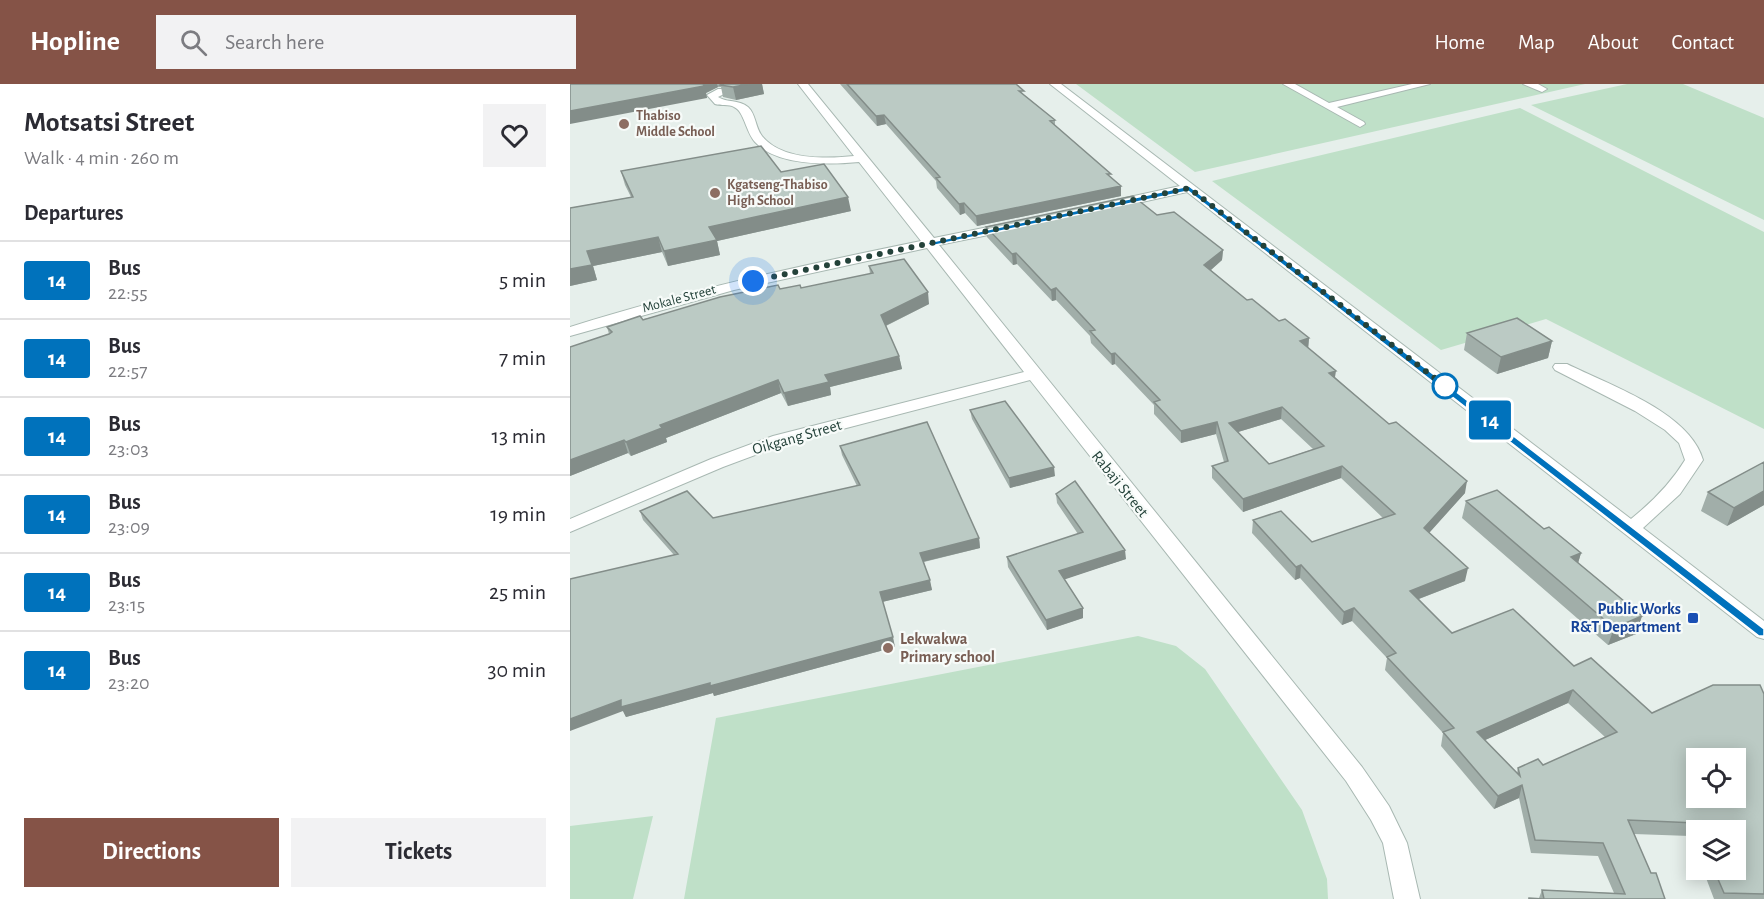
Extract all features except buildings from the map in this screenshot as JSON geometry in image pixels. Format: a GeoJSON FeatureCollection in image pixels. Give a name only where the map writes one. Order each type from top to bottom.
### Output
{"type":"FeatureCollection","features":[{"type":"Feature","properties":{"kind":"street","name":"Rabaji Street"},"geometry":{"type":"LineString","coordinates":[[803,84],[1354,774],[1380,813],[1395,843],[1407,899]]}},
{"type":"Feature","properties":{"kind":"street"},"geometry":{"type":"LineString","coordinates":[[1055,84],[1764,632]]}},
{"type":"Feature","properties":{"kind":"street"},"geometry":{"type":"LineString","coordinates":[[1288,84],[1360,124]]}},
{"type":"Feature","properties":{"kind":"street"},"geometry":{"type":"LineString","coordinates":[[1328,106],[1425,84]]}},
{"type":"Feature","properties":{"kind":"street"},"geometry":{"type":"LineString","coordinates":[[1528,84],[1542,89]]}},
{"type":"Feature","properties":{"kind":"street"},"geometry":{"type":"LineString","coordinates":[[722,91],[712,95],[714,99],[719,103],[737,103],[747,112],[747,124],[753,135],[778,151],[799,159],[821,162],[862,158]]}},
{"type":"Feature","properties":{"kind":"street"},"geometry":{"type":"LineString","coordinates":[[1107,206],[1189,188]]}},
{"type":"Feature","properties":{"kind":"street","name":"Mokale Street"},"geometry":{"type":"LineString","coordinates":[[570,332],[641,308],[709,290],[1025,223]]}},
{"type":"Feature","properties":{"kind":"street"},"geometry":{"type":"LineString","coordinates":[[1561,367],[1660,419],[1682,436],[1690,447],[1694,460],[1680,484],[1662,504],[1630,529]]}},
{"type":"Feature","properties":{"kind":"street","name":"Oikgang Street"},"geometry":{"type":"LineString","coordinates":[[570,526],[717,463],[779,440],[1033,374]]}},
{"type":"Feature","properties":{"kind":"green space"},"geometry":{"type":"Polygon","coordinates":[[[1076,84],[1585,84],[1195,172],[1076,84]]]}},
{"type":"Feature","properties":{"kind":"green space"},"geometry":{"type":"Polygon","coordinates":[[[1627,84],[1683,84],[1764,118],[1764,220],[1531,105],[1627,84]]]}},
{"type":"Feature","properties":{"kind":"green space"},"geometry":{"type":"Polygon","coordinates":[[[1520,108],[1764,232],[1764,429],[1546,319],[1441,350],[1212,181],[1520,108]]]}},
{"type":"Feature","properties":{"kind":"green space"},"geometry":{"type":"Polygon","coordinates":[[[1138,636],[1176,646],[1205,669],[1302,810],[1327,879],[1328,899],[684,899],[716,718],[1138,636]]]}},
{"type":"Feature","properties":{"kind":"green space"},"geometry":{"type":"Polygon","coordinates":[[[653,816],[633,899],[570,899],[570,826],[653,816]]]}},
{"type":"Feature","properties":{"kind":"bus line","name":"14"},"geometry":{"type":"LineString","coordinates":[[931,243],[1189,188],[1764,632]]}},
{"type":"Feature","properties":{"kind":"place","name":"Thabiso Middle School"},"geometry":{"type":"Point","coordinates":[624,124]}},
{"type":"Feature","properties":{"kind":"place","name":"Kgatseng-Thabiso High School"},"geometry":{"type":"Point","coordinates":[715,193]}},
{"type":"Feature","properties":{"kind":"place","name":"Public Works R&T Department"},"geometry":{"type":"Point","coordinates":[1693,618]}},
{"type":"Feature","properties":{"kind":"place","name":"Lekwakwa Primary school"},"geometry":{"type":"Point","coordinates":[888,648]}},
{"type":"Feature","properties":{"kind":"route"},"geometry":{"type":"LineString","coordinates":[[753,281],[1189,188],[1445,386]]}}]}
